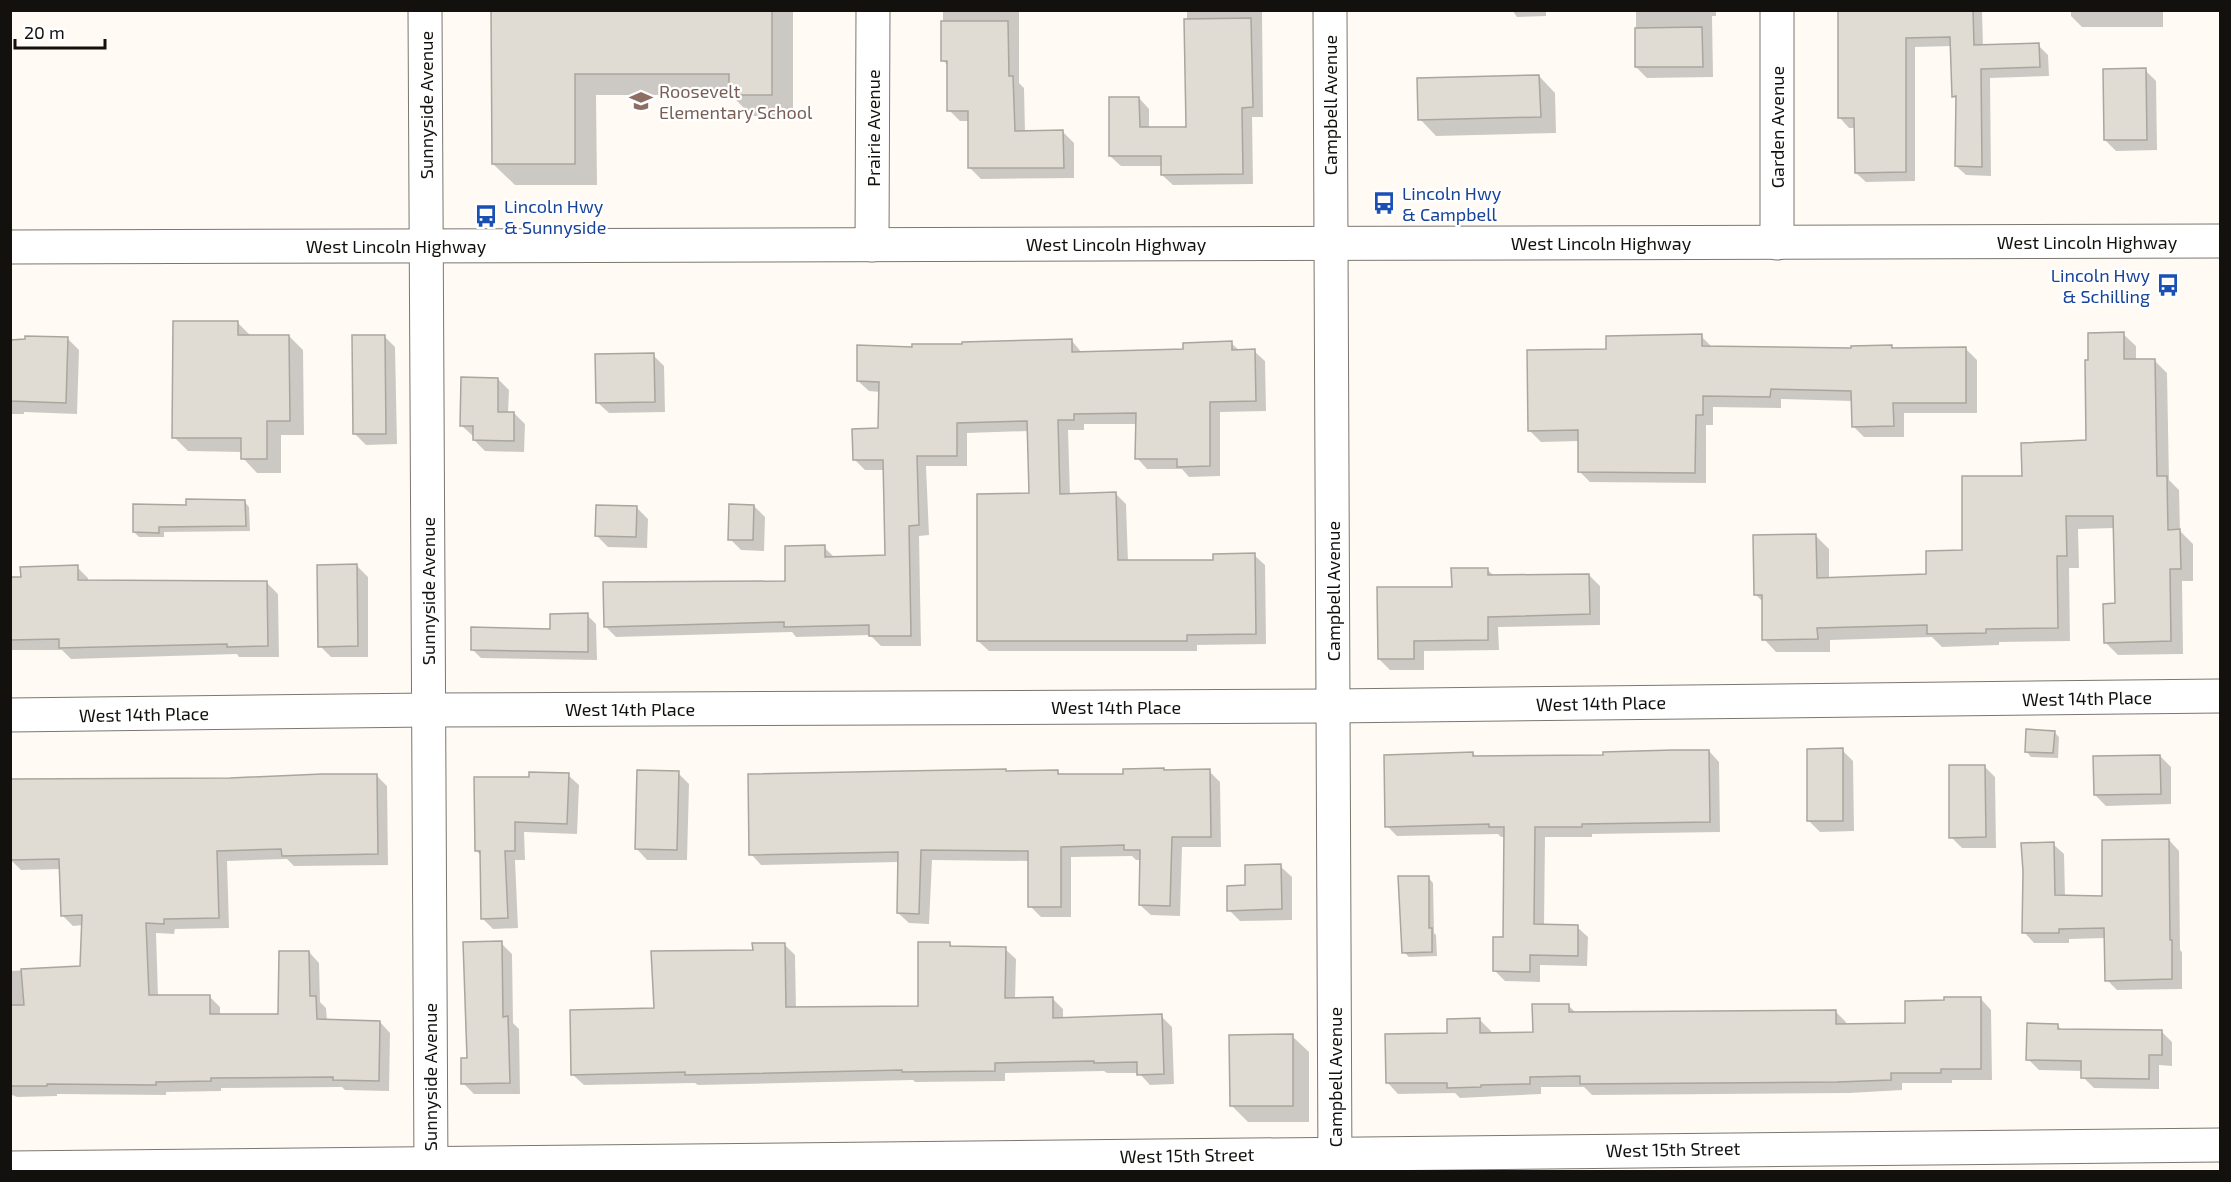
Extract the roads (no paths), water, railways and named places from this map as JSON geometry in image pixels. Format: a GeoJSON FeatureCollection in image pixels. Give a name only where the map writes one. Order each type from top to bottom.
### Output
{"type":"FeatureCollection","features":[{"type":"Feature","properties":{"kind":"street","name":"Sunnyside Avenue"},"geometry":{"type":"LineString","coordinates":[[425,10],[430,1168]]}},
{"type":"Feature","properties":{"kind":"street","name":"Prairie Avenue"},"geometry":{"type":"LineString","coordinates":[[872,245],[873,10]]}},
{"type":"Feature","properties":{"kind":"street","name":"Campbell Avenue"},"geometry":{"type":"LineString","coordinates":[[1330,10],[1335,1162]]}},
{"type":"Feature","properties":{"kind":"street","name":"Garden Avenue"},"geometry":{"type":"LineString","coordinates":[[1777,10],[1777,243]]}},
{"type":"Feature","properties":{"kind":"street","name":"West Lincoln Highway"},"geometry":{"type":"LineString","coordinates":[[10,247],[2220,242]]}},
{"type":"Feature","properties":{"kind":"street","name":"West 14th Place"},"geometry":{"type":"LineString","coordinates":[[10,715],[429,710],[1333,706],[2220,696]]}},
{"type":"Feature","properties":{"kind":"street","name":"West 15th Street"},"geometry":{"type":"LineString","coordinates":[[10,1167],[430,1168],[1335,1162],[2220,1144]]}},
{"type":"Feature","properties":{"kind":"place","name":"Roosevelt Elementary School"},"geometry":{"type":"Point","coordinates":[641,101]}},
{"type":"Feature","properties":{"kind":"place","name":"Lincoln Hwy & Campbell"},"geometry":{"type":"Point","coordinates":[1384,203]}},
{"type":"Feature","properties":{"kind":"place","name":"Lincoln Hwy & Sunnyside"},"geometry":{"type":"Point","coordinates":[486,216]}},
{"type":"Feature","properties":{"kind":"place","name":"Lincoln Hwy & Schilling"},"geometry":{"type":"Point","coordinates":[2168,285]}}]}
